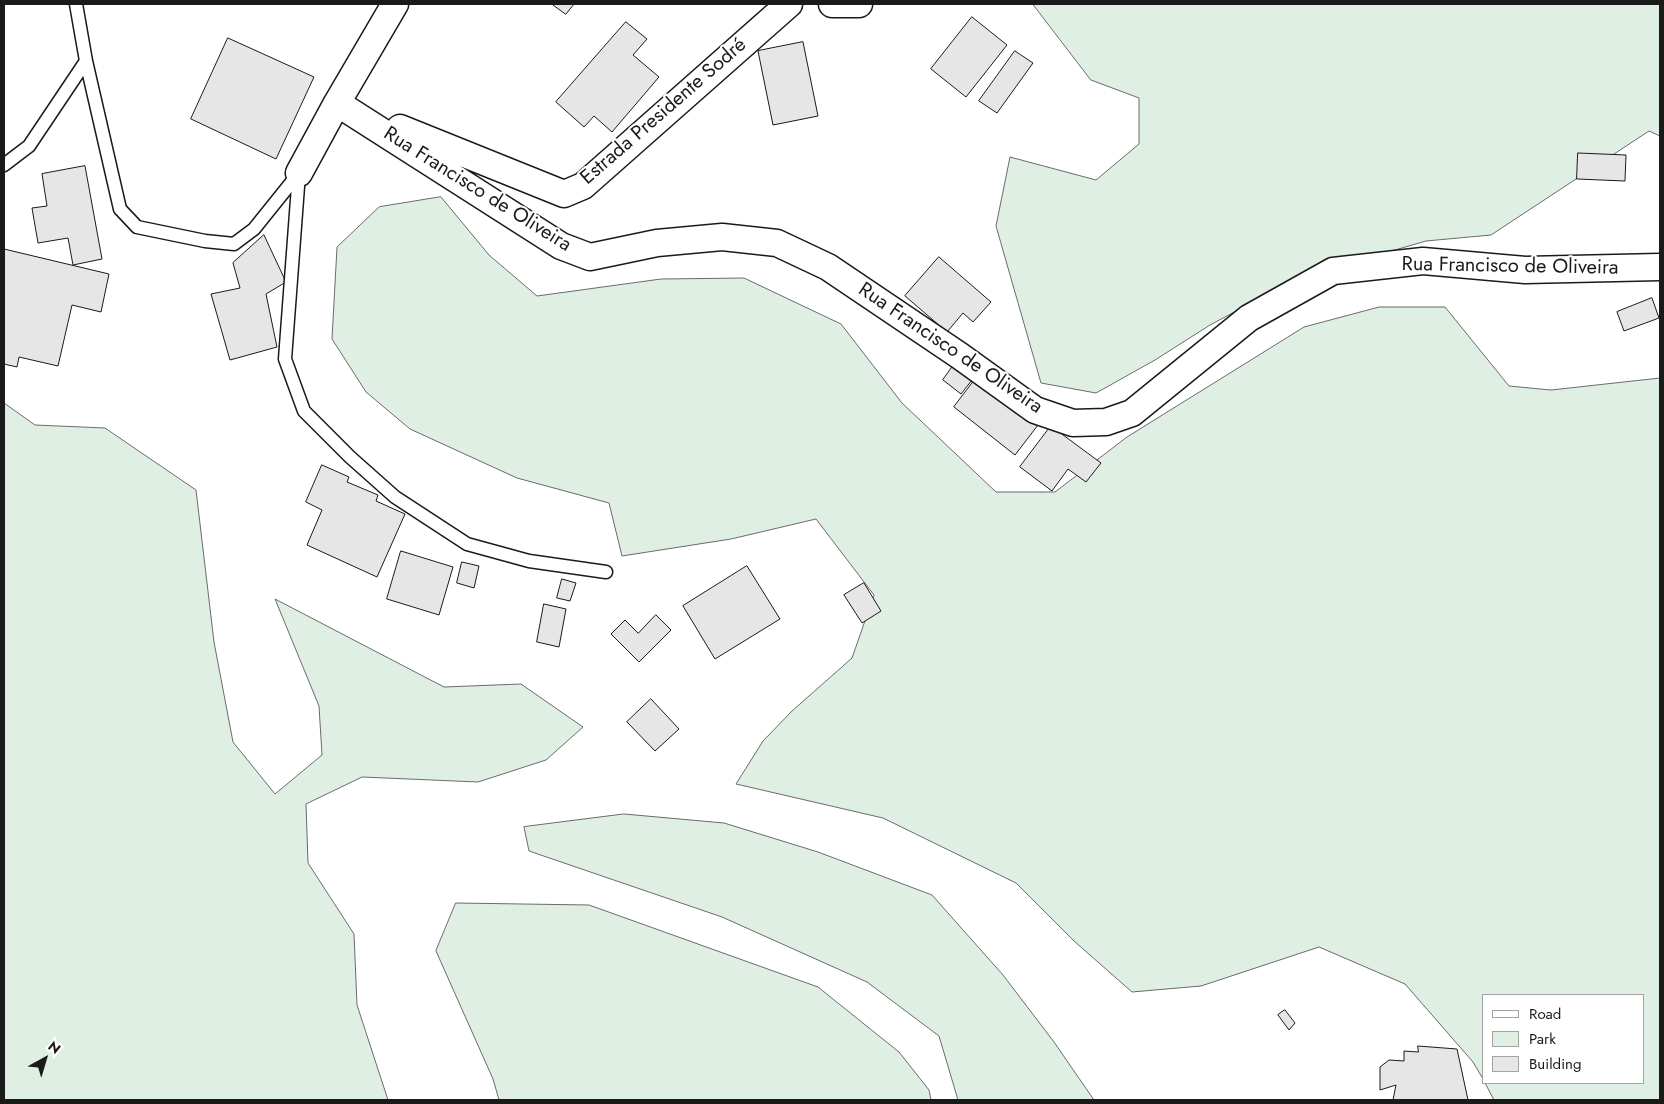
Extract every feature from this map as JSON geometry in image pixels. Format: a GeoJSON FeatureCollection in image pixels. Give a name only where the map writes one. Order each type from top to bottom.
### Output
{"type":"FeatureCollection","features":[{"type":"Feature","properties":{"kind":"street"},"geometry":{"type":"LineString","coordinates":[[300,174],[336,103],[395,4]]}},
{"type":"Feature","properties":{"kind":"street","name":"Estrada Presidente Sodré"},"geometry":{"type":"LineString","coordinates":[[336,103],[564,194],[583,186],[789,4]]}},
{"type":"Feature","properties":{"kind":"street"},"geometry":{"type":"LineString","coordinates":[[832,4],[859,4]]}},
{"type":"Feature","properties":{"kind":"street","name":"Rua Francisco de Oliveira"},"geometry":{"type":"LineString","coordinates":[[336,103],[562,246],[590,257],[657,243],[722,238],[777,243],[828,267],[960,356],[1035,410],[1073,423],[1106,422],[1132,413],[1250,318],[1333,271],[1423,261],[1525,270],[1660,267]]}},
{"type":"Feature","properties":{"kind":"lane"},"geometry":{"type":"LineString","coordinates":[[76,4],[86,61],[120,209],[137,227],[205,241],[234,244],[254,229],[300,174]]}},
{"type":"Feature","properties":{"kind":"lane"},"geometry":{"type":"LineString","coordinates":[[4,165],[29,146],[86,61]]}},
{"type":"Feature","properties":{"kind":"lane"},"geometry":{"type":"LineString","coordinates":[[300,174],[285,359],[304,411],[350,457],[395,497],[467,544],[530,561],[606,572]]}},
{"type":"Feature","properties":{"kind":"green space"},"geometry":{"type":"Polygon","coordinates":[[[1033,4],[1660,4],[1660,136],[1649,131],[1491,235],[1426,241],[1298,278],[1210,325],[1155,360],[1096,393],[1041,383],[996,226],[1010,157],[1096,180],[1139,144],[1139,98],[1091,80],[1033,4]]]}},
{"type":"Feature","properties":{"kind":"green space"},"geometry":{"type":"Polygon","coordinates":[[[441,197],[489,255],[537,296],[661,279],[744,278],[841,324],[902,403],[996,492],[1055,492],[1127,437],[1304,327],[1379,307],[1445,307],[1509,386],[1551,390],[1660,378],[1660,1100],[1494,1100],[1486,1084],[1644,1084],[1644,994],[1482,994],[1482,1077],[1473,1062],[1405,984],[1319,947],[1201,986],[1132,992],[1074,941],[1016,883],[883,818],[736,784],[763,741],[792,711],[852,658],[874,595],[816,519],[731,539],[622,556],[609,503],[517,478],[410,429],[366,392],[332,339],[337,247],[379,207],[441,197]]]}},
{"type":"Feature","properties":{"kind":"green space"},"geometry":{"type":"Polygon","coordinates":[[[4,403],[35,425],[105,428],[196,490],[214,642],[233,742],[275,794],[322,755],[319,706],[275,599],[444,687],[521,684],[583,727],[546,760],[478,782],[362,777],[306,804],[308,863],[354,934],[357,1005],[388,1100],[4,1100],[4,403]]]}},
{"type":"Feature","properties":{"kind":"green space"},"geometry":{"type":"Polygon","coordinates":[[[624,814],[724,823],[818,852],[932,895],[1003,975],[1054,1042],[1094,1100],[958,1100],[939,1036],[867,982],[722,917],[529,851],[524,827],[624,814]]]}},
{"type":"Feature","properties":{"kind":"green space"},"geometry":{"type":"Polygon","coordinates":[[[456,903],[589,905],[818,987],[899,1052],[929,1090],[931,1100],[499,1100],[493,1079],[436,951],[456,903]]]}},
{"type":"Feature","properties":{"kind":"building"},"geometry":{"type":"Polygon","coordinates":[[[552,4],[574,4],[566,14],[552,4]]]}},
{"type":"Feature","properties":{"kind":"building"},"geometry":{"type":"Polygon","coordinates":[[[972,17],[1007,45],[966,97],[931,69],[972,17]]]}},
{"type":"Feature","properties":{"kind":"building"},"geometry":{"type":"Polygon","coordinates":[[[626,22],[647,39],[633,55],[659,77],[612,132],[594,116],[584,127],[556,102],[626,22]]]}},
{"type":"Feature","properties":{"kind":"building"},"geometry":{"type":"Polygon","coordinates":[[[228,38],[314,77],[276,159],[191,119],[228,38]]]}},
{"type":"Feature","properties":{"kind":"building"},"geometry":{"type":"Polygon","coordinates":[[[803,42],[818,116],[773,125],[758,51],[803,42]]]}},
{"type":"Feature","properties":{"kind":"building"},"geometry":{"type":"Polygon","coordinates":[[[1015,51],[1033,63],[997,113],[979,101],[1015,51]]]}},
{"type":"Feature","properties":{"kind":"building"},"geometry":{"type":"Polygon","coordinates":[[[1578,153],[1626,155],[1625,181],[1577,179],[1578,153]]]}},
{"type":"Feature","properties":{"kind":"building"},"geometry":{"type":"Polygon","coordinates":[[[85,166],[102,259],[73,265],[68,238],[38,243],[32,208],[47,206],[42,174],[85,166]]]}},
{"type":"Feature","properties":{"kind":"building"},"geometry":{"type":"Polygon","coordinates":[[[264,235],[286,282],[266,294],[277,347],[230,360],[211,294],[240,288],[233,263],[264,235]]]}},
{"type":"Feature","properties":{"kind":"building"},"geometry":{"type":"Polygon","coordinates":[[[4,249],[109,274],[101,312],[72,305],[58,366],[19,357],[17,367],[4,364],[4,249]]]}},
{"type":"Feature","properties":{"kind":"building"},"geometry":{"type":"Polygon","coordinates":[[[939,257],[991,302],[973,322],[963,313],[947,332],[905,296],[939,257]]]}},
{"type":"Feature","properties":{"kind":"building"},"geometry":{"type":"Polygon","coordinates":[[[1652,298],[1659,318],[1624,331],[1617,312],[1652,298]]]}},
{"type":"Feature","properties":{"kind":"building"},"geometry":{"type":"Polygon","coordinates":[[[953,366],[972,380],[961,394],[943,380],[953,366]]]}},
{"type":"Feature","properties":{"kind":"building"},"geometry":{"type":"Polygon","coordinates":[[[977,377],[1038,425],[1015,455],[954,407],[977,377]]]}},
{"type":"Feature","properties":{"kind":"building"},"geometry":{"type":"Polygon","coordinates":[[[1051,426],[1101,463],[1086,482],[1068,469],[1052,491],[1020,467],[1051,426]]]}},
{"type":"Feature","properties":{"kind":"building"},"geometry":{"type":"Polygon","coordinates":[[[322,465],[349,477],[347,482],[378,495],[376,501],[405,514],[377,577],[307,545],[322,510],[306,502],[322,465]]]}},
{"type":"Feature","properties":{"kind":"building"},"geometry":{"type":"Polygon","coordinates":[[[401,551],[453,567],[439,615],[387,599],[401,551]]]}},
{"type":"Feature","properties":{"kind":"building"},"geometry":{"type":"Polygon","coordinates":[[[462,562],[479,566],[474,588],[457,583],[462,562]]]}},
{"type":"Feature","properties":{"kind":"building"},"geometry":{"type":"Polygon","coordinates":[[[747,566],[780,619],[715,659],[683,606],[747,566]]]}},
{"type":"Feature","properties":{"kind":"building"},"geometry":{"type":"Polygon","coordinates":[[[562,579],[576,583],[570,601],[557,598],[562,579]]]}},
{"type":"Feature","properties":{"kind":"building"},"geometry":{"type":"Polygon","coordinates":[[[864,583],[881,611],[862,623],[844,595],[864,583]]]}},
{"type":"Feature","properties":{"kind":"building"},"geometry":{"type":"Polygon","coordinates":[[[544,604],[566,609],[559,647],[537,642],[544,604]]]}},
{"type":"Feature","properties":{"kind":"building"},"geometry":{"type":"Polygon","coordinates":[[[656,615],[671,630],[639,662],[611,634],[625,620],[638,633],[656,615]]]}},
{"type":"Feature","properties":{"kind":"building"},"geometry":{"type":"Polygon","coordinates":[[[651,699],[679,729],[655,751],[627,722],[651,699]]]}},
{"type":"Feature","properties":{"kind":"building"},"geometry":{"type":"Polygon","coordinates":[[[1285,1010],[1295,1023],[1289,1030],[1278,1015],[1285,1010]]]}},
{"type":"Feature","properties":{"kind":"building"},"geometry":{"type":"Polygon","coordinates":[[[1418,1046],[1457,1049],[1468,1100],[1393,1100],[1396,1085],[1380,1090],[1380,1067],[1389,1060],[1404,1061],[1404,1051],[1418,1052],[1418,1046]]]}}]}
